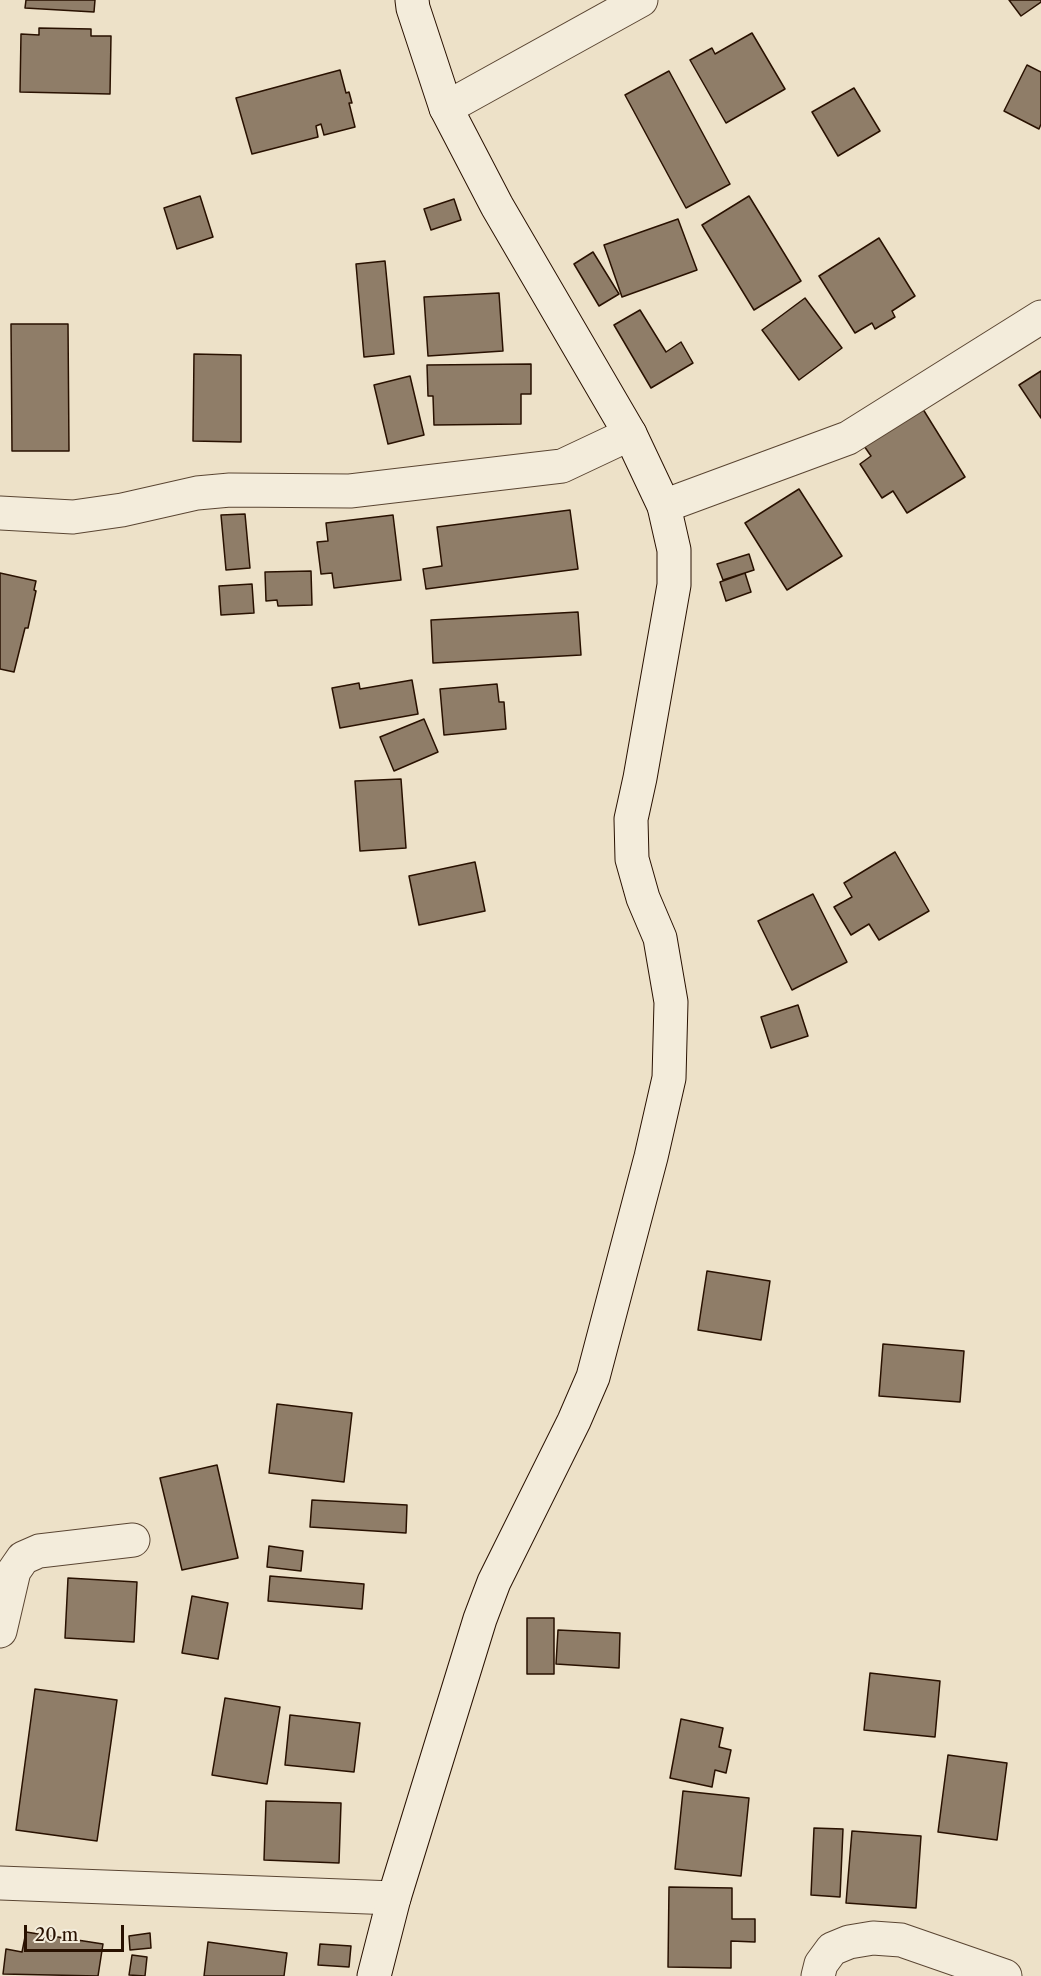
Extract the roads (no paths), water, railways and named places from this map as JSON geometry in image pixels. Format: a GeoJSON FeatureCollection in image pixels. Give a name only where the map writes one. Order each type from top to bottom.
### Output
{"type":"FeatureCollection","features":[{"type":"Feature","properties":{"kind":"street"},"geometry":{"type":"LineString","coordinates":[[374,1976],[394,1898],[480,1618],[494,1582],[574,1421],[593,1377],[651,1157],[669,1078],[671,1002],[660,938],[632,859],[631,819],[674,585],[674,550],[664,506],[630,434],[497,206],[446,108],[412,0]]}},
{"type":"Feature","properties":{"kind":"street"},"geometry":{"type":"LineString","coordinates":[[446,108],[641,0]]}},
{"type":"Feature","properties":{"kind":"street"},"geometry":{"type":"LineString","coordinates":[[664,506],[848,438],[1041,317]]}},
{"type":"Feature","properties":{"kind":"street"},"geometry":{"type":"LineString","coordinates":[[0,513],[73,517],[122,510],[197,493],[230,490],[350,491],[562,466],[630,434]]}},
{"type":"Feature","properties":{"kind":"street"},"geometry":{"type":"LineString","coordinates":[[0,1630],[14,1571],[23,1558],[39,1551],[133,1540]]}},
{"type":"Feature","properties":{"kind":"street"},"geometry":{"type":"LineString","coordinates":[[0,1883],[394,1898]]}},
{"type":"Feature","properties":{"kind":"street"},"geometry":{"type":"LineString","coordinates":[[818,1976],[821,1964],[832,1949],[849,1942],[873,1938],[902,1940],[1005,1976]]}}]}
